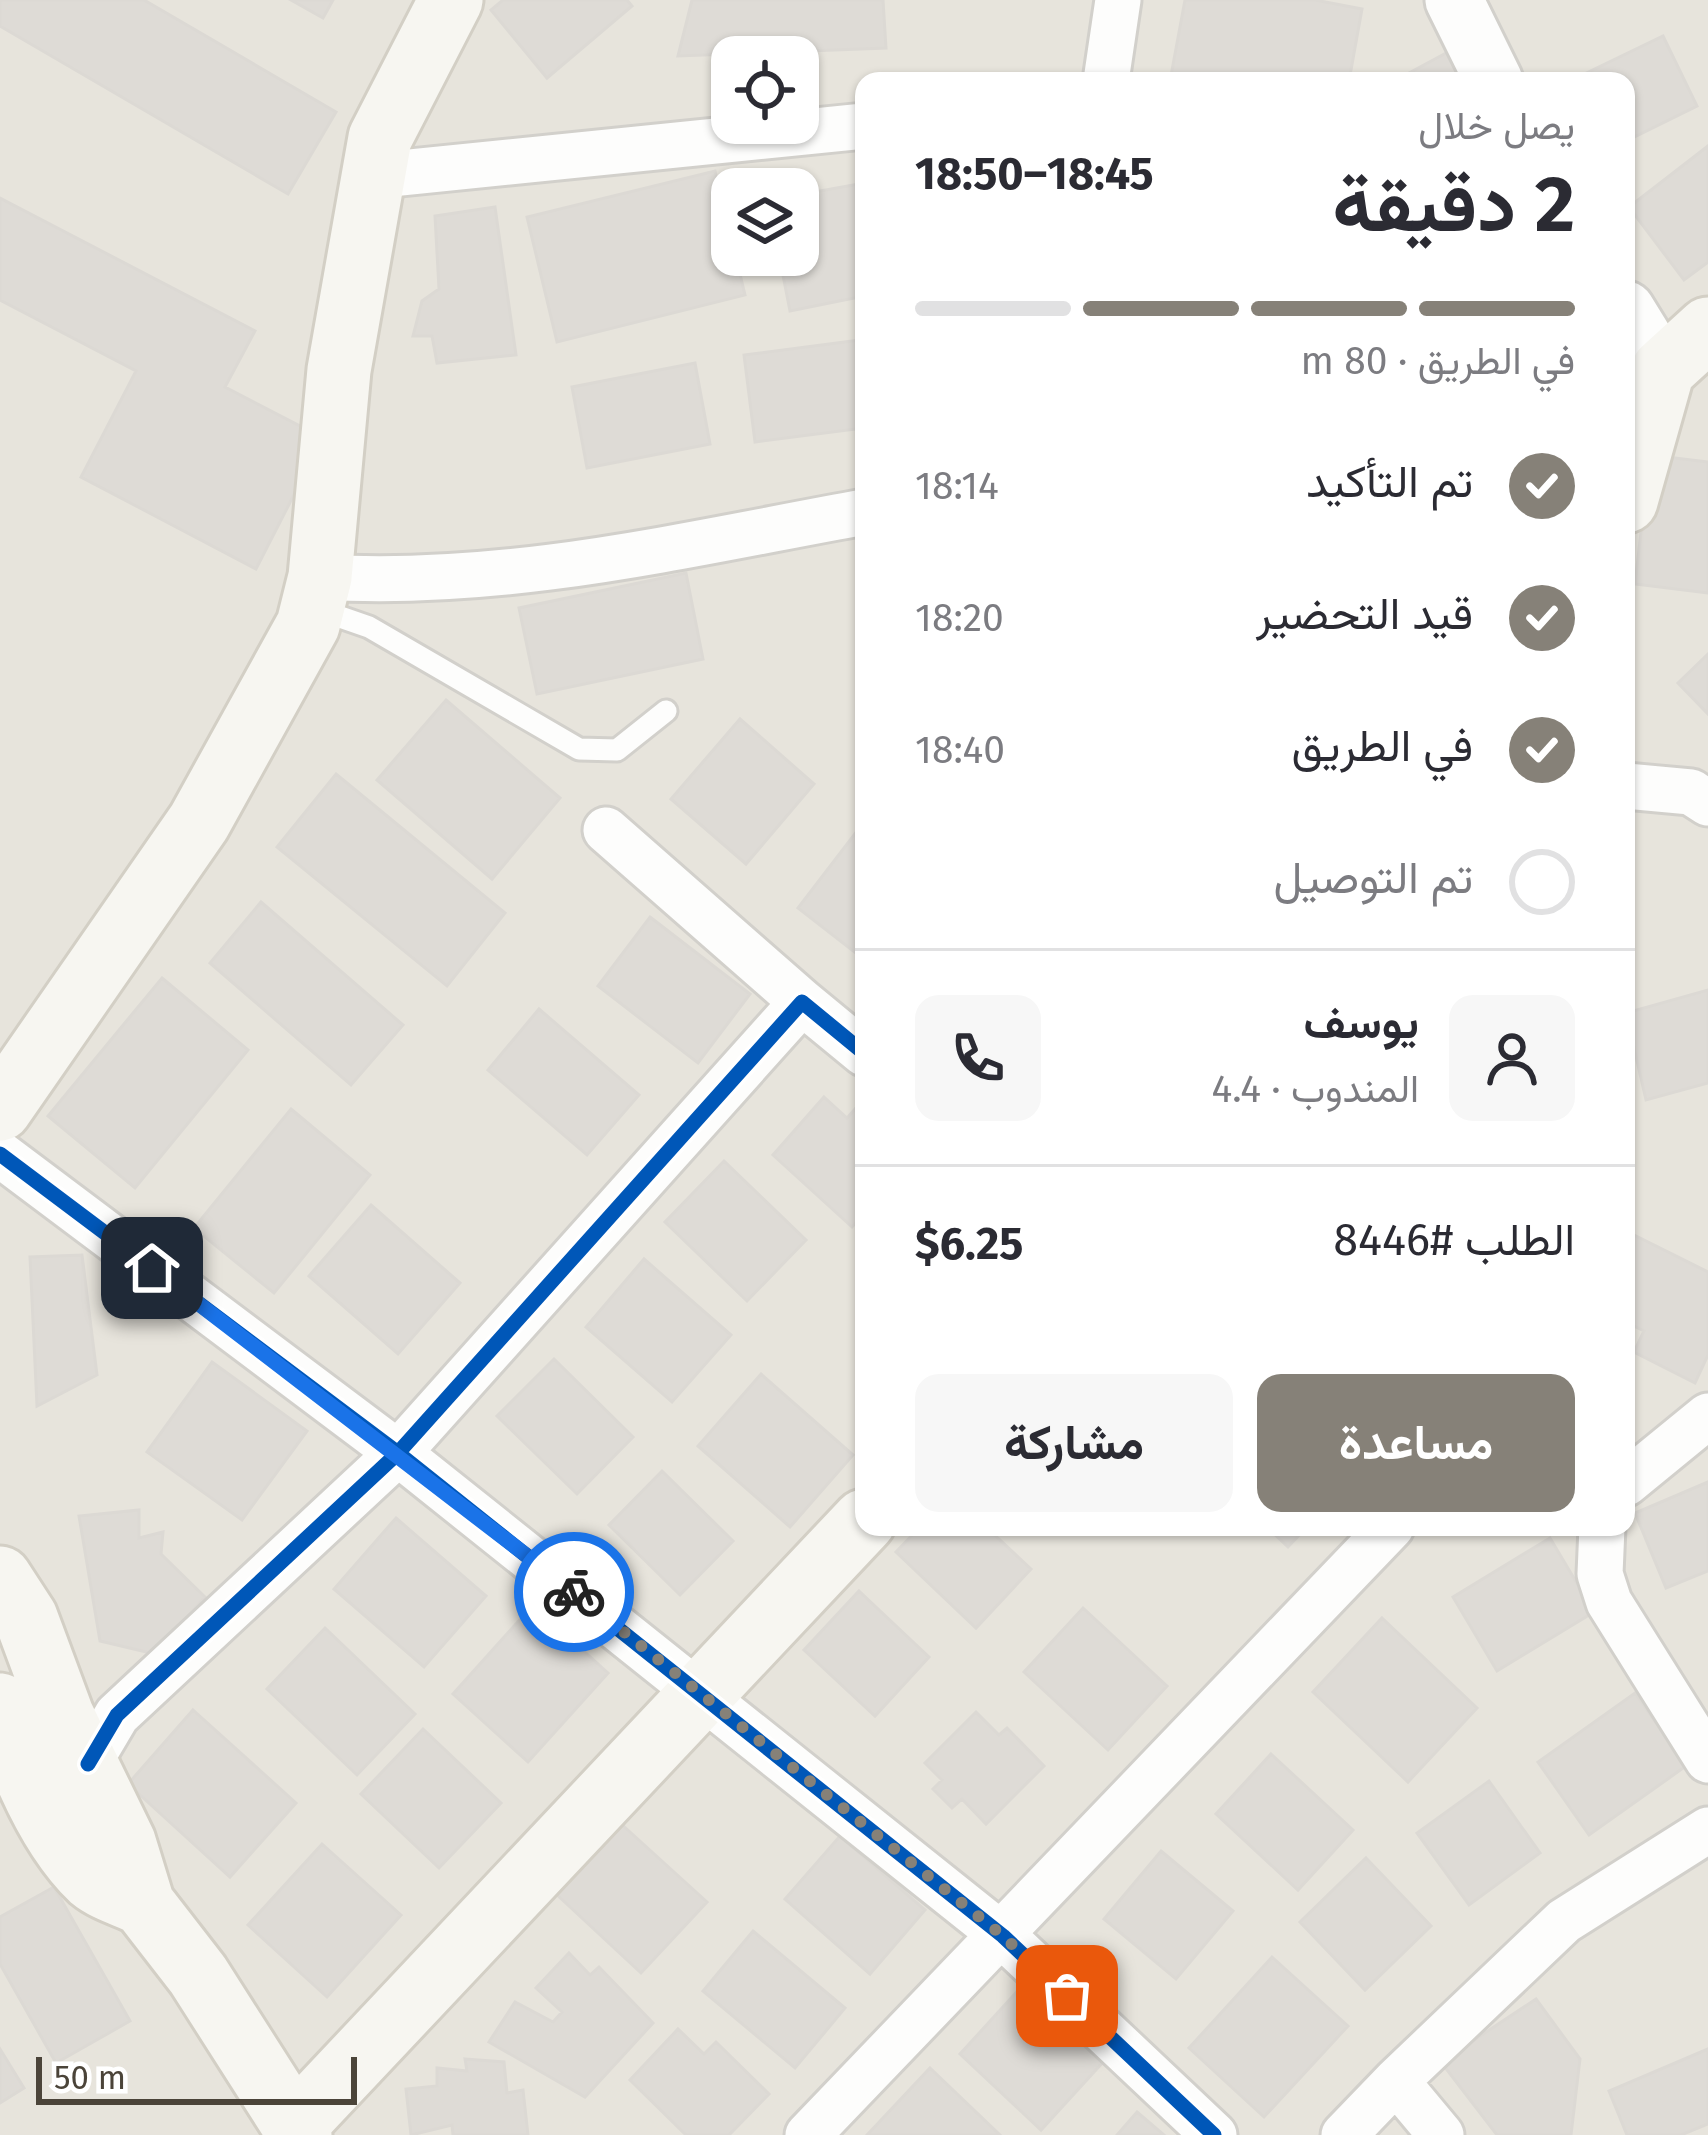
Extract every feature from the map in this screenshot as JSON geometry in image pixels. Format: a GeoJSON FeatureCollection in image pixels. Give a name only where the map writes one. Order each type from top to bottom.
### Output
{"type":"FeatureCollection","features":[{"type":"Feature","properties":{"kind":"main road"},"geometry":{"type":"LineString","coordinates":[[0,1109],[40,1044],[199,822],[291,664],[317,593],[339,370],[371,176],[394,102],[451,0]]}},
{"type":"Feature","properties":{"kind":"main road"},"geometry":{"type":"LineString","coordinates":[[1635,478],[1686,350]]}},
{"type":"Feature","properties":{"kind":"main road"},"geometry":{"type":"LineString","coordinates":[[0,1578],[26,1618],[40,1755],[94,1881],[142,1904],[198,1975],[298,2130],[855,1531]]}},
{"type":"Feature","properties":{"kind":"street"},"geometry":{"type":"LineString","coordinates":[[1107,72],[1118,0]]}},
{"type":"Feature","properties":{"kind":"street"},"geometry":{"type":"LineString","coordinates":[[1454,0],[1490,72]]}},
{"type":"Feature","properties":{"kind":"street"},"geometry":{"type":"LineString","coordinates":[[371,176],[855,127]]}},
{"type":"Feature","properties":{"kind":"street"},"geometry":{"type":"LineString","coordinates":[[1635,316],[1686,350]]}},
{"type":"Feature","properties":{"kind":"street"},"geometry":{"type":"LineString","coordinates":[[317,593],[388,581],[511,576],[855,514]]}},
{"type":"Feature","properties":{"kind":"street"},"geometry":{"type":"LineString","coordinates":[[1635,787],[1691,792],[1708,802]]}},
{"type":"Feature","properties":{"kind":"street"},"geometry":{"type":"LineString","coordinates":[[606,830],[855,1046]]}},
{"type":"Feature","properties":{"kind":"street"},"geometry":{"type":"LineString","coordinates":[[40,1755],[398,1453],[802,1002]]}},
{"type":"Feature","properties":{"kind":"street"},"geometry":{"type":"LineString","coordinates":[[0,1154],[398,1453],[1003,1936],[1214,2135]]}},
{"type":"Feature","properties":{"kind":"street"},"geometry":{"type":"LineString","coordinates":[[1635,1476],[1708,1416]]}},
{"type":"Feature","properties":{"kind":"street"},"geometry":{"type":"LineString","coordinates":[[808,2135],[1382,1536]]}},
{"type":"Feature","properties":{"kind":"street"},"geometry":{"type":"LineString","coordinates":[[1602,1536],[1600,1574],[1609,1602],[1708,1760]]}},
{"type":"Feature","properties":{"kind":"street"},"geometry":{"type":"LineString","coordinates":[[1344,2135],[1564,1921],[1708,1830]]}},
{"type":"Feature","properties":{"kind":"street"},"geometry":{"type":"LineString","coordinates":[[1396,2081],[1441,2135]]}},
{"type":"Feature","properties":{"kind":"lane"},"geometry":{"type":"LineString","coordinates":[[317,593],[579,749],[617,750],[666,711]]}},
{"type":"Feature","properties":{"kind":"shaded area"},"geometry":{"type":"Polygon","coordinates":[[[0,0],[1708,0],[1708,2135],[0,2135],[0,0]]]}},
{"type":"Feature","properties":{"kind":"building"},"geometry":{"type":"Polygon","coordinates":[[[0,0],[144,0],[336,112],[288,194],[0,26],[0,0]]]}},
{"type":"Feature","properties":{"kind":"building"},"geometry":{"type":"Polygon","coordinates":[[[291,0],[333,0],[323,18],[291,0]]]}},
{"type":"Feature","properties":{"kind":"building"},"geometry":{"type":"Polygon","coordinates":[[[503,0],[627,0],[632,6],[547,78],[491,10],[503,0]]]}},
{"type":"Feature","properties":{"kind":"building"},"geometry":{"type":"Polygon","coordinates":[[[692,0],[883,0],[886,48],[819,51],[819,36],[711,36],[711,55],[678,56],[692,0]]]}},
{"type":"Feature","properties":{"kind":"building"},"geometry":{"type":"Polygon","coordinates":[[[1185,0],[1315,0],[1362,9],[1351,72],[1172,72],[1185,0]]]}},
{"type":"Feature","properties":{"kind":"building"},"geometry":{"type":"Polygon","coordinates":[[[1663,36],[1697,106],[1635,137],[1635,72],[1588,72],[1663,36]]]}},
{"type":"Feature","properties":{"kind":"building"},"geometry":{"type":"Polygon","coordinates":[[[1461,45],[1474,72],[1411,72],[1461,45]]]}},
{"type":"Feature","properties":{"kind":"building"},"geometry":{"type":"Polygon","coordinates":[[[1708,146],[1708,262],[1684,280],[1635,215],[1635,202],[1708,146]]]}},
{"type":"Feature","properties":{"kind":"building"},"geometry":{"type":"Polygon","coordinates":[[[711,172],[711,276],[740,276],[745,295],[557,342],[527,217],[711,172]]]}},
{"type":"Feature","properties":{"kind":"building"},"geometry":{"type":"Polygon","coordinates":[[[855,185],[855,298],[790,311],[783,276],[819,276],[819,191],[855,185]]]}},
{"type":"Feature","properties":{"kind":"building"},"geometry":{"type":"Polygon","coordinates":[[[0,198],[255,331],[225,387],[323,438],[256,569],[81,477],[136,371],[0,300],[0,198]]]}},
{"type":"Feature","properties":{"kind":"building"},"geometry":{"type":"Polygon","coordinates":[[[495,207],[516,355],[437,363],[432,336],[413,336],[422,301],[439,289],[435,216],[495,207]]]}},
{"type":"Feature","properties":{"kind":"building"},"geometry":{"type":"Polygon","coordinates":[[[855,341],[855,429],[755,442],[744,355],[855,341]]]}},
{"type":"Feature","properties":{"kind":"building"},"geometry":{"type":"Polygon","coordinates":[[[695,363],[710,444],[587,468],[572,387],[695,363]]]}},
{"type":"Feature","properties":{"kind":"building"},"geometry":{"type":"Polygon","coordinates":[[[1650,455],[1708,462],[1708,593],[1635,584],[1650,455]]]}},
{"type":"Feature","properties":{"kind":"building"},"geometry":{"type":"Polygon","coordinates":[[[686,573],[703,659],[537,694],[519,608],[686,573]]]}},
{"type":"Feature","properties":{"kind":"building"},"geometry":{"type":"Polygon","coordinates":[[[1708,654],[1708,714],[1678,683],[1708,654]]]}},
{"type":"Feature","properties":{"kind":"building"},"geometry":{"type":"Polygon","coordinates":[[[446,700],[560,798],[492,879],[377,780],[446,700]]]}},
{"type":"Feature","properties":{"kind":"building"},"geometry":{"type":"Polygon","coordinates":[[[740,719],[814,784],[746,864],[671,799],[740,719]]]}},
{"type":"Feature","properties":{"kind":"building"},"geometry":{"type":"Polygon","coordinates":[[[336,774],[505,913],[447,986],[277,847],[336,774]]]}},
{"type":"Feature","properties":{"kind":"building"},"geometry":{"type":"Polygon","coordinates":[[[855,834],[855,952],[798,908],[855,834]]]}},
{"type":"Feature","properties":{"kind":"building"},"geometry":{"type":"Polygon","coordinates":[[[261,902],[403,1025],[351,1085],[210,963],[261,902]]]}},
{"type":"Feature","properties":{"kind":"building"},"geometry":{"type":"Polygon","coordinates":[[[650,917],[750,994],[698,1063],[598,986],[650,917]]]}},
{"type":"Feature","properties":{"kind":"building"},"geometry":{"type":"Polygon","coordinates":[[[162,978],[248,1050],[135,1188],[48,1116],[162,978]]]}},
{"type":"Feature","properties":{"kind":"building"},"geometry":{"type":"Polygon","coordinates":[[[1708,990],[1708,1083],[1646,1100],[1635,1052],[1635,1010],[1708,990]]]}},
{"type":"Feature","properties":{"kind":"building"},"geometry":{"type":"Polygon","coordinates":[[[539,1009],[639,1095],[587,1155],[488,1070],[539,1009]]]}},
{"type":"Feature","properties":{"kind":"building"},"geometry":{"type":"Polygon","coordinates":[[[824,1097],[847,1118],[855,1109],[855,1224],[852,1227],[773,1155],[824,1097]]]}},
{"type":"Feature","properties":{"kind":"building"},"geometry":{"type":"Polygon","coordinates":[[[291,1109],[370,1175],[274,1293],[194,1228],[291,1109]]]}},
{"type":"Feature","properties":{"kind":"building"},"geometry":{"type":"Polygon","coordinates":[[[724,1161],[806,1240],[747,1301],[665,1222],[724,1161]]]}},
{"type":"Feature","properties":{"kind":"building"},"geometry":{"type":"Polygon","coordinates":[[[371,1205],[460,1283],[398,1354],[309,1276],[371,1205]]]}},
{"type":"Feature","properties":{"kind":"building"},"geometry":{"type":"Polygon","coordinates":[[[1635,1236],[1708,1272],[1708,1355],[1695,1383],[1635,1353],[1644,1331],[1635,1326],[1635,1236]]]}},
{"type":"Feature","properties":{"kind":"building"},"geometry":{"type":"Polygon","coordinates":[[[82,1255],[97,1375],[37,1406],[30,1257],[82,1255]]]}},
{"type":"Feature","properties":{"kind":"building"},"geometry":{"type":"Polygon","coordinates":[[[644,1259],[731,1335],[672,1402],[586,1327],[644,1259]]]}},
{"type":"Feature","properties":{"kind":"building"},"geometry":{"type":"Polygon","coordinates":[[[554,1359],[633,1437],[577,1494],[497,1416],[554,1359]]]}},
{"type":"Feature","properties":{"kind":"building"},"geometry":{"type":"Polygon","coordinates":[[[212,1362],[307,1431],[242,1520],[147,1452],[212,1362]]]}},
{"type":"Feature","properties":{"kind":"building"},"geometry":{"type":"Polygon","coordinates":[[[761,1374],[853,1455],[790,1527],[698,1446],[761,1374]]]}},
{"type":"Feature","properties":{"kind":"building"},"geometry":{"type":"Polygon","coordinates":[[[662,1471],[733,1541],[680,1595],[609,1525],[662,1471]]]}},
{"type":"Feature","properties":{"kind":"building"},"geometry":{"type":"Polygon","coordinates":[[[1708,1482],[1708,1571],[1666,1588],[1635,1513],[1708,1482]]]}},
{"type":"Feature","properties":{"kind":"building"},"geometry":{"type":"Polygon","coordinates":[[[139,1510],[139,1538],[163,1532],[161,1554],[205,1597],[155,1654],[100,1641],[79,1516],[139,1510]]]}},
{"type":"Feature","properties":{"kind":"building"},"geometry":{"type":"Polygon","coordinates":[[[396,1518],[486,1596],[424,1667],[334,1589],[396,1518]]]}},
{"type":"Feature","properties":{"kind":"building"},"geometry":{"type":"Polygon","coordinates":[[[911,1536],[996,1536],[1031,1569],[976,1628],[896,1552],[911,1536]]]}},
{"type":"Feature","properties":{"kind":"building"},"geometry":{"type":"Polygon","coordinates":[[[1276,1536],[1298,1536],[1288,1547],[1276,1536]]]}},
{"type":"Feature","properties":{"kind":"building"},"geometry":{"type":"Polygon","coordinates":[[[1550,1538],[1594,1612],[1497,1671],[1453,1597],[1550,1538]]]}},
{"type":"Feature","properties":{"kind":"building"},"geometry":{"type":"Polygon","coordinates":[[[859,1591],[929,1657],[875,1716],[804,1650],[859,1591]]]}},
{"type":"Feature","properties":{"kind":"building"},"geometry":{"type":"Polygon","coordinates":[[[533,1605],[608,1673],[528,1762],[453,1694],[533,1605]]]}},
{"type":"Feature","properties":{"kind":"building"},"geometry":{"type":"Polygon","coordinates":[[[1083,1608],[1167,1686],[1108,1750],[1024,1672],[1083,1608]]]}},
{"type":"Feature","properties":{"kind":"building"},"geometry":{"type":"Polygon","coordinates":[[[1382,1618],[1477,1708],[1408,1782],[1313,1692],[1382,1618]]]}},
{"type":"Feature","properties":{"kind":"building"},"geometry":{"type":"Polygon","coordinates":[[[325,1628],[415,1714],[357,1775],[267,1689],[325,1628]]]}},
{"type":"Feature","properties":{"kind":"building"},"geometry":{"type":"Polygon","coordinates":[[[1635,1693],[1686,1766],[1589,1835],[1538,1762],[1635,1693]]]}},
{"type":"Feature","properties":{"kind":"building"},"geometry":{"type":"Polygon","coordinates":[[[193,1710],[296,1803],[230,1877],[128,1784],[193,1710]]]}},
{"type":"Feature","properties":{"kind":"building"},"geometry":{"type":"Polygon","coordinates":[[[976,1712],[999,1735],[1007,1728],[1044,1766],[986,1824],[962,1799],[952,1808],[933,1789],[942,1780],[925,1763],[976,1712]]]}},
{"type":"Feature","properties":{"kind":"building"},"geometry":{"type":"Polygon","coordinates":[[[423,1729],[501,1803],[439,1868],[361,1794],[423,1729]]]}},
{"type":"Feature","properties":{"kind":"building"},"geometry":{"type":"Polygon","coordinates":[[[1271,1754],[1353,1830],[1298,1890],[1216,1814],[1271,1754]]]}},
{"type":"Feature","properties":{"kind":"building"},"geometry":{"type":"Polygon","coordinates":[[[1489,1781],[1540,1853],[1469,1905],[1417,1833],[1489,1781]]]}},
{"type":"Feature","properties":{"kind":"building"},"geometry":{"type":"Polygon","coordinates":[[[619,1822],[707,1902],[641,1973],[555,1893],[619,1822]]]}},
{"type":"Feature","properties":{"kind":"building"},"geometry":{"type":"Polygon","coordinates":[[[840,1836],[925,1910],[870,1974],[785,1899],[840,1836]]]}},
{"type":"Feature","properties":{"kind":"building"},"geometry":{"type":"Polygon","coordinates":[[[322,1844],[401,1915],[327,1997],[248,1925],[322,1844]]]}},
{"type":"Feature","properties":{"kind":"building"},"geometry":{"type":"Polygon","coordinates":[[[1161,1851],[1233,1911],[1176,1979],[1104,1919],[1161,1851]]]}},
{"type":"Feature","properties":{"kind":"building"},"geometry":{"type":"Polygon","coordinates":[[[1366,1858],[1431,1926],[1365,1990],[1300,1922],[1366,1858]]]}},
{"type":"Feature","properties":{"kind":"building"},"geometry":{"type":"Polygon","coordinates":[[[54,1887],[130,2021],[56,2063],[0,1964],[0,1917],[54,1887]]]}},
{"type":"Feature","properties":{"kind":"building"},"geometry":{"type":"Polygon","coordinates":[[[753,1931],[845,2008],[795,2068],[703,1991],[753,1931]]]}},
{"type":"Feature","properties":{"kind":"building"},"geometry":{"type":"Polygon","coordinates":[[[569,1953],[590,1975],[599,1967],[653,2023],[585,2097],[489,2042],[515,2002],[553,2022],[562,2012],[536,1988],[569,1953]]]}},
{"type":"Feature","properties":{"kind":"building"},"geometry":{"type":"Polygon","coordinates":[[[1272,1957],[1348,2026],[1264,2117],[1189,2048],[1272,1957]]]}},
{"type":"Feature","properties":{"kind":"building"},"geometry":{"type":"Polygon","coordinates":[[[1023,1985],[1104,2061],[1041,2130],[960,2054],[1023,1985]]]}},
{"type":"Feature","properties":{"kind":"building"},"geometry":{"type":"Polygon","coordinates":[[[1536,1999],[1580,2059],[1571,2135],[1497,2135],[1441,2062],[1536,1999]]]}},
{"type":"Feature","properties":{"kind":"building"},"geometry":{"type":"Polygon","coordinates":[[[678,2029],[704,2054],[716,2042],[769,2094],[729,2135],[686,2135],[630,2080],[678,2029]]]}},
{"type":"Feature","properties":{"kind":"building"},"geometry":{"type":"Polygon","coordinates":[[[0,2049],[24,2088],[0,2103],[0,2049]]]}},
{"type":"Feature","properties":{"kind":"building"},"geometry":{"type":"Polygon","coordinates":[[[1708,2049],[1708,2124],[1681,2135],[1627,2135],[1609,2091],[1708,2049]]]}},
{"type":"Feature","properties":{"kind":"building"},"geometry":{"type":"Polygon","coordinates":[[[465,2059],[504,2062],[507,2093],[523,2090],[528,2135],[453,2135],[452,2125],[411,2135],[406,2089],[437,2086],[437,2068],[467,2071],[465,2059]]]}},
{"type":"Feature","properties":{"kind":"building"},"geometry":{"type":"Polygon","coordinates":[[[930,2068],[1000,2135],[867,2135],[930,2068]]]}},
{"type":"Feature","properties":{"kind":"building"},"geometry":{"type":"Polygon","coordinates":[[[1137,2112],[1164,2135],[1117,2135],[1137,2112]]]}},
{"type":"Feature","properties":{"kind":"cycle path"},"geometry":{"type":"LineString","coordinates":[[88,1764],[117,1715],[398,1453],[802,1002],[855,1046]]}},
{"type":"Feature","properties":{"kind":"cycle path"},"geometry":{"type":"LineString","coordinates":[[0,1154],[398,1453],[1003,1936],[1214,2135]]}},
{"type":"Feature","properties":{"kind":"way so far"},"geometry":{"type":"LineString","coordinates":[[574,1592],[1003,1936],[1067,1996]]}},
{"type":"Feature","properties":{"kind":"route"},"geometry":{"type":"LineString","coordinates":[[152,1268],[574,1592]]}}]}
